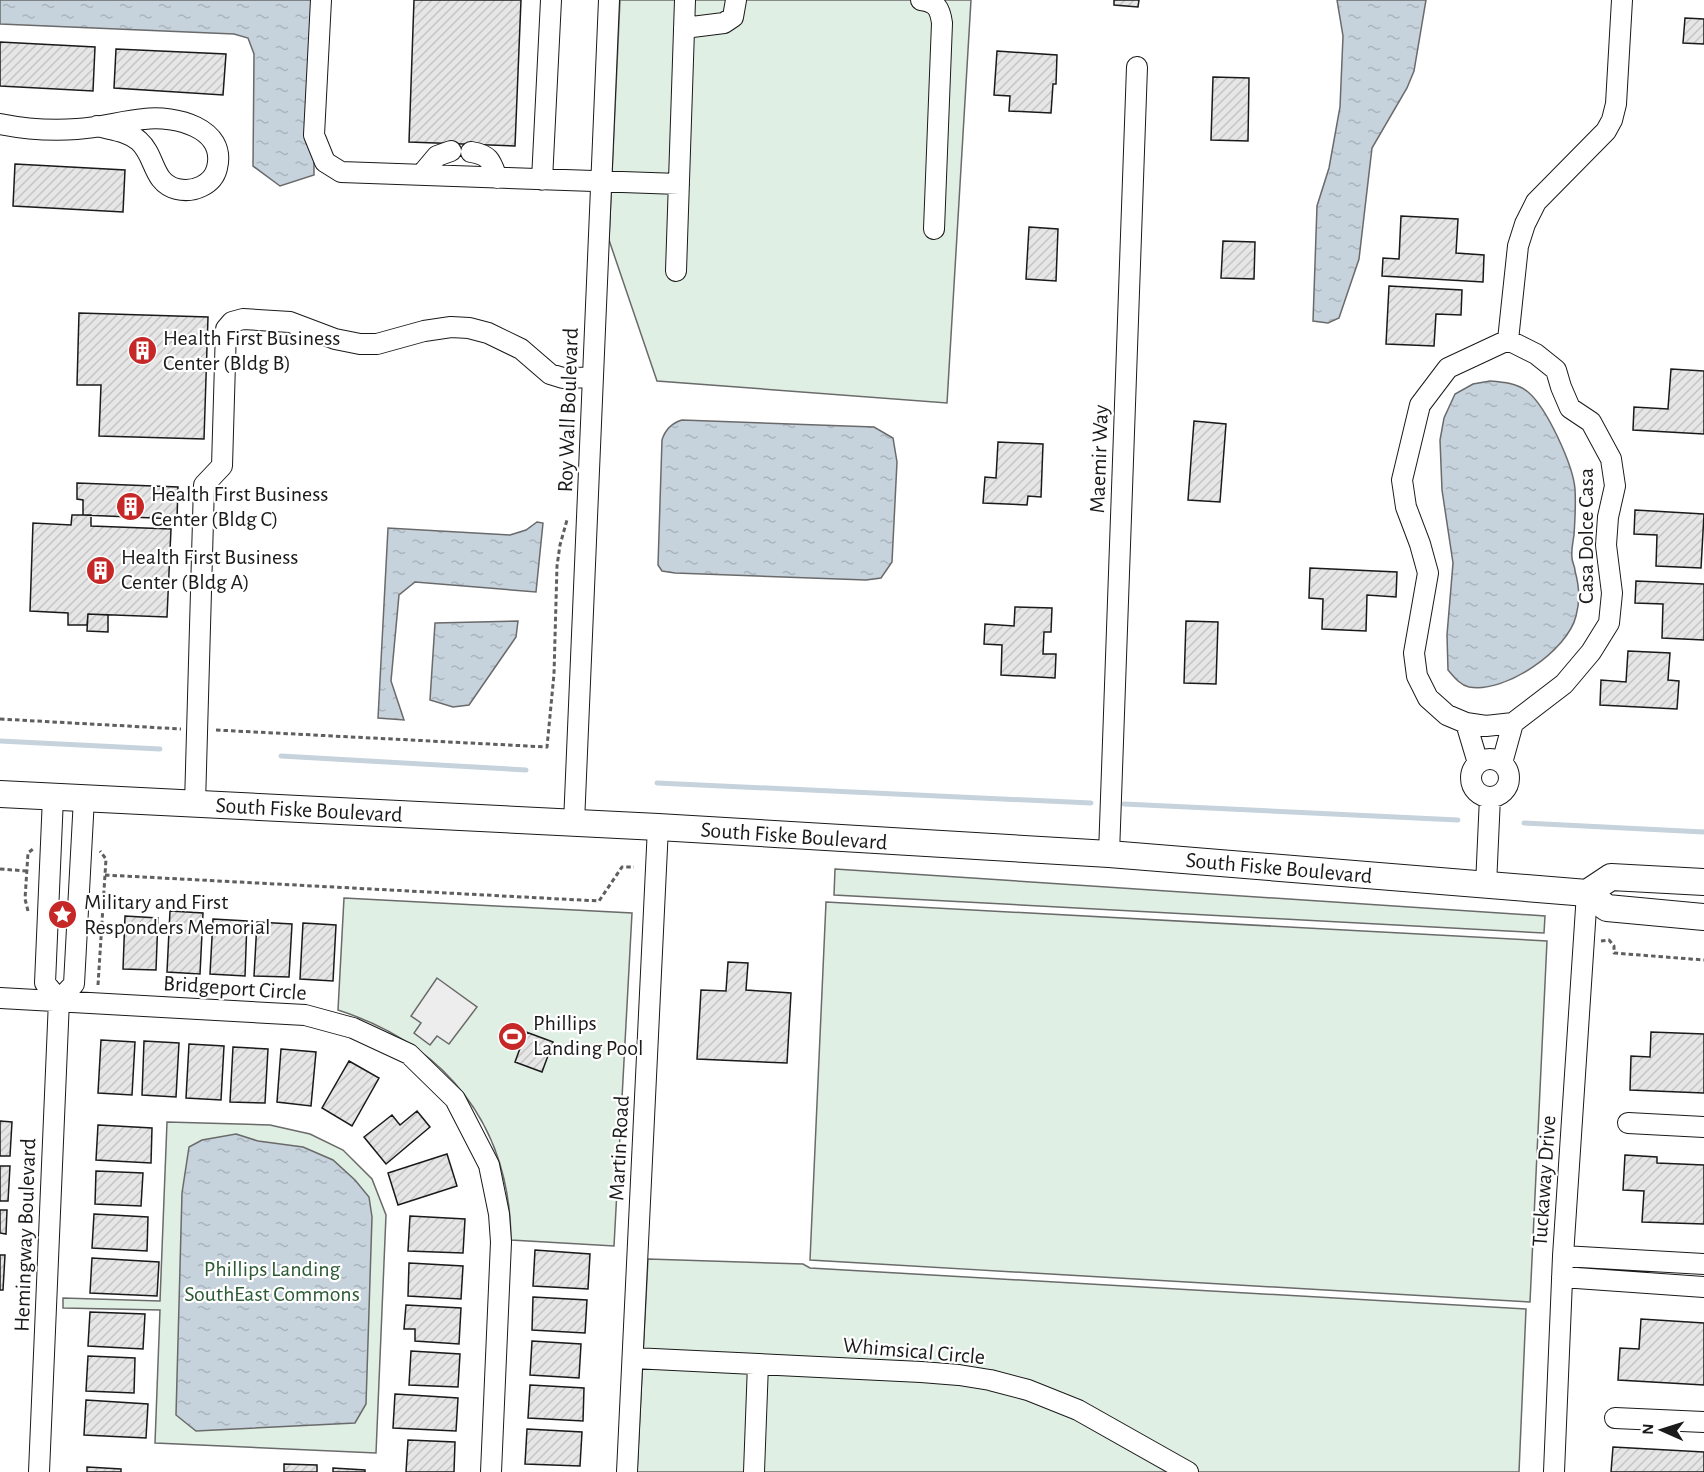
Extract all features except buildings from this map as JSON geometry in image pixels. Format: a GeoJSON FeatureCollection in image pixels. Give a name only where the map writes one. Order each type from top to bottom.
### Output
{"type":"FeatureCollection","features":[{"type":"Feature","properties":{"kind":"main road","name":"South Fiske Boulevard"},"geometry":{"type":"LineString","coordinates":[[0,794],[658,827],[1109,854],[1587,893],[1607,908],[1704,917]]}},
{"type":"Feature","properties":{"kind":"main road"},"geometry":{"type":"LineString","coordinates":[[1587,893],[1611,877],[1704,882]]}},
{"type":"Feature","properties":{"kind":"street"},"geometry":{"type":"LineString","coordinates":[[321,0],[314,135],[325,162],[341,172],[678,184]]}},
{"type":"Feature","properties":{"kind":"street"},"geometry":{"type":"LineString","coordinates":[[542,180],[551,0]]}},
{"type":"Feature","properties":{"kind":"street","name":"Roy Wall Boulevard"},"geometry":{"type":"LineString","coordinates":[[574,823],[609,0]]}},
{"type":"Feature","properties":{"kind":"street"},"geometry":{"type":"LineString","coordinates":[[676,271],[685,0]]}},
{"type":"Feature","properties":{"kind":"street"},"geometry":{"type":"LineString","coordinates":[[684,28],[724,23],[733,17],[736,0]]}},
{"type":"Feature","properties":{"kind":"street"},"geometry":{"type":"LineString","coordinates":[[921,0],[932,2],[940,10],[942,23],[934,229]]}},
{"type":"Feature","properties":{"kind":"street"},"geometry":{"type":"LineString","coordinates":[[1502,763],[1513,723],[1486,726],[1466,723],[1447,715],[1428,698],[1417,676],[1414,653],[1428,573],[1406,507],[1402,480],[1420,405],[1441,377],[1448,368],[1508,340],[1518,246],[1525,224],[1536,202],[1606,131],[1612,120],[1616,104],[1622,0]]}},
{"type":"Feature","properties":{"kind":"street","name":"Maemir Way"},"geometry":{"type":"LineString","coordinates":[[1109,854],[1137,67]]}},
{"type":"Feature","properties":{"kind":"street"},"geometry":{"type":"LineString","coordinates":[[0,123],[46,130],[79,129],[97,126],[146,118],[167,119],[199,128],[211,137],[217,145],[219,154],[216,174],[210,181],[195,189],[175,189],[158,177],[147,151],[133,136],[97,126]]}},
{"type":"Feature","properties":{"kind":"street"},"geometry":{"type":"LineString","coordinates":[[421,175],[436,156],[451,151]]}},
{"type":"Feature","properties":{"kind":"street"},"geometry":{"type":"LineString","coordinates":[[471,152],[482,153],[490,159],[497,178]]}},
{"type":"Feature","properties":{"kind":"street"},"geometry":{"type":"LineString","coordinates":[[195,804],[204,485],[222,466],[226,329],[232,322],[243,319],[290,322],[334,339],[360,344],[377,344],[424,331],[451,327],[469,328],[488,333],[521,350],[550,374],[563,378],[593,377]]}},
{"type":"Feature","properties":{"kind":"street","name":"Casa Dolce Casa"},"geometry":{"type":"LineString","coordinates":[[1508,340],[1536,354],[1556,370],[1570,408],[1591,422],[1611,459],[1615,486],[1608,517],[1606,545],[1612,593],[1609,623],[1591,652],[1564,684],[1513,723]]}},
{"type":"Feature","properties":{"kind":"street"},"geometry":{"type":"LineString","coordinates":[[1466,723],[1478,763]]}},
{"type":"Feature","properties":{"kind":"street"},"geometry":{"type":"LineString","coordinates":[[1490,759],[1502,763],[1508,773],[1508,785],[1501,794],[1490,798],[1479,794],[1472,784],[1472,773],[1478,763],[1490,759]]}},
{"type":"Feature","properties":{"kind":"street"},"geometry":{"type":"LineString","coordinates":[[53,797],[45,983],[59,1000],[74,984],[84,798]]}},
{"type":"Feature","properties":{"kind":"street"},"geometry":{"type":"LineString","coordinates":[[1486,885],[1490,798]]}},
{"type":"Feature","properties":{"kind":"street","name":"Martin Road"},"geometry":{"type":"LineString","coordinates":[[627,1472],[658,827]]}},
{"type":"Feature","properties":{"kind":"street","name":"Tuckaway Drive"},"geometry":{"type":"LineString","coordinates":[[1554,1472],[1563,1256],[1587,893]]}},
{"type":"Feature","properties":{"kind":"street","name":"Bridgeport Circle"},"geometry":{"type":"LineString","coordinates":[[0,998],[305,1015],[353,1028],[409,1054],[455,1099],[489,1165],[499,1214],[501,1242],[491,1472]]}},
{"type":"Feature","properties":{"kind":"street","name":"Hemingway Boulevard"},"geometry":{"type":"LineString","coordinates":[[39,1472],[59,1000]]}},
{"type":"Feature","properties":{"kind":"street"},"geometry":{"type":"LineString","coordinates":[[1628,1123],[1704,1127]]}},
{"type":"Feature","properties":{"kind":"street"},"geometry":{"type":"LineString","coordinates":[[1563,1256],[1704,1264]]}},
{"type":"Feature","properties":{"kind":"street"},"geometry":{"type":"LineString","coordinates":[[1562,1277],[1704,1287]]}},
{"type":"Feature","properties":{"kind":"street","name":"Whimsical Circle"},"geometry":{"type":"LineString","coordinates":[[633,1358],[930,1373],[990,1380],[1028,1390],[1078,1410],[1188,1472]]}},
{"type":"Feature","properties":{"kind":"street"},"geometry":{"type":"LineString","coordinates":[[754,1472],[758,1364]]}},
{"type":"Feature","properties":{"kind":"street"},"geometry":{"type":"LineString","coordinates":[[1615,1418],[1704,1422]]}},
{"type":"Feature","properties":{"kind":"path"},"geometry":{"type":"LineString","coordinates":[[214,730],[547,747],[554,674],[557,566],[568,516]]}},
{"type":"Feature","properties":{"kind":"path"},"geometry":{"type":"LineString","coordinates":[[0,719],[189,729]]}},
{"type":"Feature","properties":{"kind":"path"},"geometry":{"type":"LineString","coordinates":[[28,921],[25,899],[28,854],[39,844]]}},
{"type":"Feature","properties":{"kind":"path"},"geometry":{"type":"LineString","coordinates":[[98,847],[106,859],[98,985]]}},
{"type":"Feature","properties":{"kind":"path"},"geometry":{"type":"LineString","coordinates":[[105,875],[598,901],[622,867],[634,867]]}},
{"type":"Feature","properties":{"kind":"path"},"geometry":{"type":"LineString","coordinates":[[0,869],[27,871]]}},
{"type":"Feature","properties":{"kind":"path"},"geometry":{"type":"LineString","coordinates":[[1597,941],[1609,940],[1614,946],[1614,953],[1704,960]]}},
{"type":"Feature","properties":{"kind":"green space"},"geometry":{"type":"Polygon","coordinates":[[[620,0],[971,0],[947,403],[657,381],[609,240],[620,0]]]}},
{"type":"Feature","properties":{"kind":"green space"},"geometry":{"type":"Polygon","coordinates":[[[835,869],[1545,916],[1544,933],[834,895],[835,869]]]}},
{"type":"Feature","properties":{"kind":"green space"},"geometry":{"type":"Polygon","coordinates":[[[344,898],[632,913],[614,1246],[511,1240],[508,1199],[499,1160],[484,1126],[465,1095],[440,1068],[410,1045],[376,1025],[338,1010],[344,898]]]}},
{"type":"Feature","properties":{"kind":"green space"},"geometry":{"type":"Polygon","coordinates":[[[826,902],[1547,941],[1530,1302],[810,1260],[826,902]]]}},
{"type":"Feature","properties":{"kind":"green space","name":"Phillips Landing SouthEast Commons"},"geometry":{"type":"Polygon","coordinates":[[[167,1122],[270,1125],[310,1134],[343,1150],[372,1179],[386,1215],[376,1453],[155,1443],[160,1310],[63,1308],[63,1298],[160,1301],[167,1122]]]}},
{"type":"Feature","properties":{"kind":"green space"},"geometry":{"type":"Polygon","coordinates":[[[648,1259],[803,1264],[810,1268],[1526,1309],[1519,1472],[637,1472],[648,1259]]]}},
{"type":"Feature","properties":{"kind":"shaded area"},"geometry":{"type":"Polygon","coordinates":[[[437,978],[477,1007],[449,1044],[437,1036],[430,1045],[414,1033],[421,1023],[411,1016],[437,978]]]}},
{"type":"Feature","properties":{"kind":"water"},"geometry":{"type":"Polygon","coordinates":[[[0,0],[313,0],[314,175],[280,186],[253,166],[254,54],[248,38],[234,34],[0,24],[0,0]]]}},
{"type":"Feature","properties":{"kind":"water"},"geometry":{"type":"Polygon","coordinates":[[[1337,0],[1426,0],[1414,71],[1407,88],[1372,148],[1359,259],[1339,318],[1328,323],[1313,321],[1317,206],[1329,168],[1340,107],[1343,36],[1337,0]]]}},
{"type":"Feature","properties":{"kind":"water"},"geometry":{"type":"Polygon","coordinates":[[[1490,381],[1515,385],[1528,392],[1551,423],[1564,452],[1575,489],[1572,560],[1575,567],[1578,599],[1576,616],[1571,629],[1548,655],[1517,677],[1500,684],[1469,687],[1460,683],[1448,670],[1447,635],[1453,563],[1442,490],[1440,440],[1444,418],[1455,394],[1473,384],[1490,381]]]}},
{"type":"Feature","properties":{"kind":"water"},"geometry":{"type":"Polygon","coordinates":[[[682,420],[874,427],[893,438],[897,462],[892,562],[881,578],[866,580],[662,571],[658,565],[662,440],[669,427],[682,420]]]}},
{"type":"Feature","properties":{"kind":"water"},"geometry":{"type":"Polygon","coordinates":[[[537,522],[543,523],[536,592],[415,582],[399,595],[391,681],[404,720],[378,718],[388,528],[510,535],[526,530],[537,522]]]}},
{"type":"Feature","properties":{"kind":"water"},"geometry":{"type":"Polygon","coordinates":[[[518,621],[516,637],[469,705],[453,707],[430,700],[435,623],[518,621]]]}},
{"type":"Feature","properties":{"kind":"water","name":"Phillips Landing SouthEast Commons"},"geometry":{"type":"Polygon","coordinates":[[[236,1134],[258,1141],[303,1147],[333,1160],[355,1180],[369,1197],[372,1217],[366,1404],[355,1423],[196,1431],[176,1415],[182,1193],[189,1147],[202,1140],[236,1134]]]}},
{"type":"Feature","properties":{"kind":"waterway"},"geometry":{"type":"LineString","coordinates":[[0,741],[160,749]]}},
{"type":"Feature","properties":{"kind":"waterway"},"geometry":{"type":"LineString","coordinates":[[281,756],[526,770]]}},
{"type":"Feature","properties":{"kind":"waterway"},"geometry":{"type":"LineString","coordinates":[[657,783],[1091,803]]}},
{"type":"Feature","properties":{"kind":"waterway"},"geometry":{"type":"LineString","coordinates":[[1124,804],[1458,820]]}},
{"type":"Feature","properties":{"kind":"waterway"},"geometry":{"type":"LineString","coordinates":[[1524,823],[1704,832]]}},
{"type":"Feature","properties":{"kind":"place","name":"Health First Business Center (Bldg B)"},"geometry":{"type":"Point","coordinates":[142,351]}},
{"type":"Feature","properties":{"kind":"place","name":"Health First Business Center (Bldg C)"},"geometry":{"type":"Point","coordinates":[130,507]}},
{"type":"Feature","properties":{"kind":"place","name":"Health First Business Center (Bldg A)"},"geometry":{"type":"Point","coordinates":[100,570]}},
{"type":"Feature","properties":{"kind":"place","name":"Military and First Responders Memorial"},"geometry":{"type":"Point","coordinates":[63,915]}},
{"type":"Feature","properties":{"kind":"place","name":"Phillips Landing Pool"},"geometry":{"type":"Point","coordinates":[512,1036]}}]}
